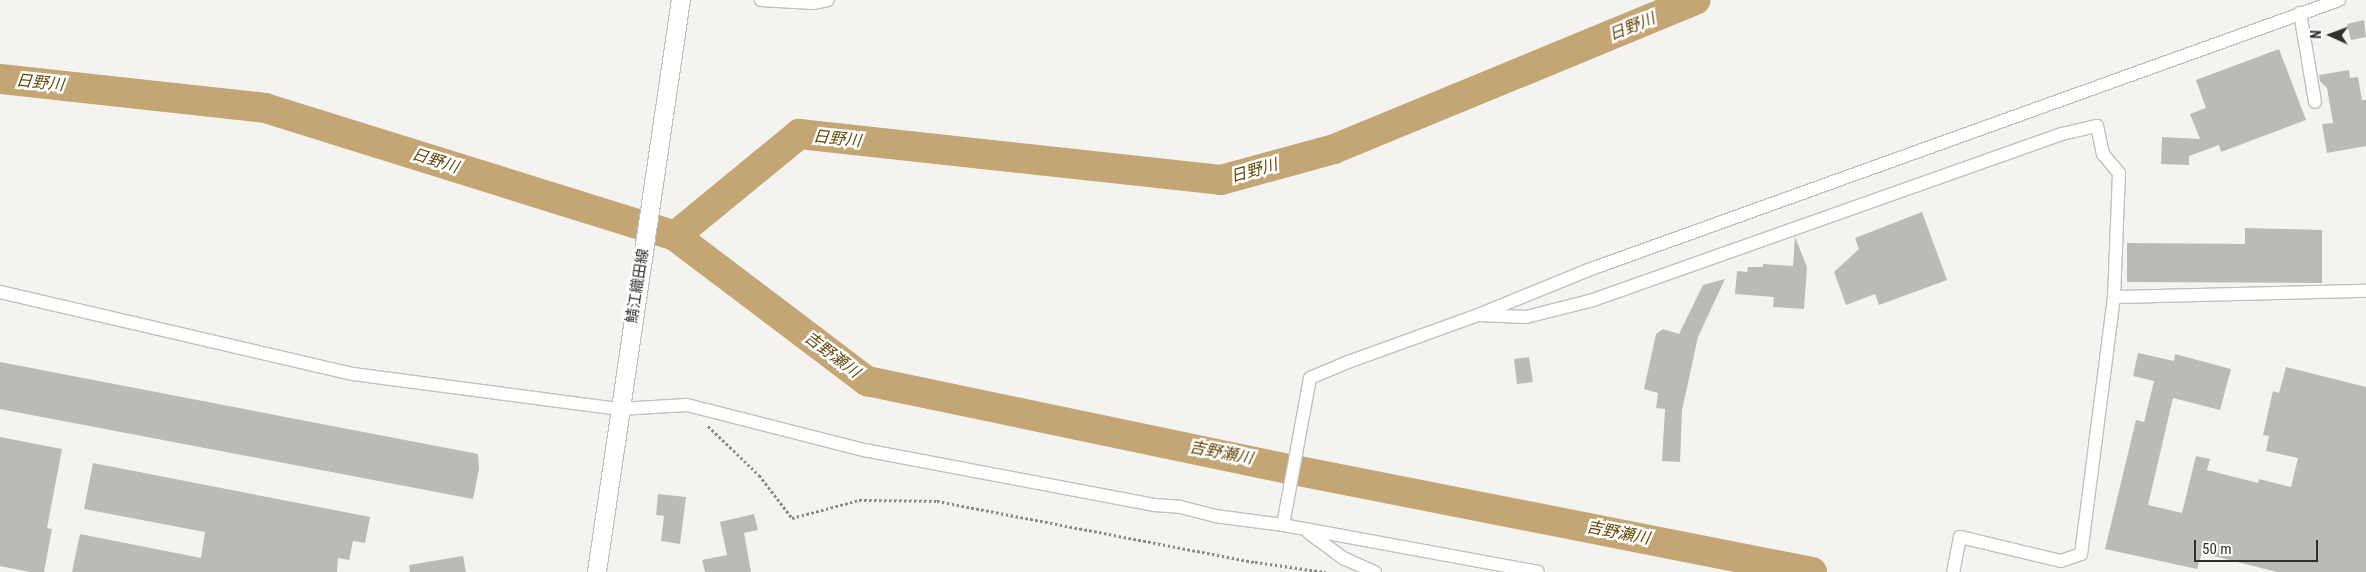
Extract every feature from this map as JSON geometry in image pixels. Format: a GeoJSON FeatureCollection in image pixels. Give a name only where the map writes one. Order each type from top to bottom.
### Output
{"type":"FeatureCollection","features":[{"type":"Feature","properties":{"kind":"main road","name":"鯖江織田線"},"geometry":{"type":"LineString","coordinates":[[597,572],[681,0]]}},
{"type":"Feature","properties":{"kind":"street"},"geometry":{"type":"LineString","coordinates":[[760,0],[813,3],[828,0]]}},
{"type":"Feature","properties":{"kind":"street"},"geometry":{"type":"LineString","coordinates":[[1283,524],[1310,378],[1345,362],[1478,315],[1591,269],[2338,0]]}},
{"type":"Feature","properties":{"kind":"street"},"geometry":{"type":"LineString","coordinates":[[2300,13],[2315,102]]}},
{"type":"Feature","properties":{"kind":"street"},"geometry":{"type":"LineString","coordinates":[[1478,315],[1526,317],[1593,300],[2062,134],[2097,126],[2102,154],[2119,173],[2114,297],[2081,554],[2061,561],[1960,537],[1953,572]]}},
{"type":"Feature","properties":{"kind":"street"},"geometry":{"type":"LineString","coordinates":[[2114,297],[2366,291]]}},
{"type":"Feature","properties":{"kind":"street"},"geometry":{"type":"LineString","coordinates":[[0,292],[352,374],[620,408],[687,406],[864,450],[1154,506],[1180,508],[1215,516],[1283,524],[1305,530],[1538,572]]}},
{"type":"Feature","properties":{"kind":"street"},"geometry":{"type":"LineString","coordinates":[[1305,530],[1343,558],[1375,572]]}},
{"type":"Feature","properties":{"kind":"path"},"geometry":{"type":"LineString","coordinates":[[706,424],[759,475],[792,518],[859,500],[937,502],[1255,562],[1325,572]]}},
{"type":"Feature","properties":{"kind":"building"},"geometry":{"type":"Polygon","coordinates":[[[2364,20],[2366,37],[2351,40],[2347,24],[2364,20]]]}},
{"type":"Feature","properties":{"kind":"building"},"geometry":{"type":"Polygon","coordinates":[[[2279,49],[2306,120],[2221,152],[2219,145],[2189,156],[2189,165],[2161,164],[2162,137],[2200,139],[2190,114],[2206,108],[2196,80],[2279,49]]]}},
{"type":"Feature","properties":{"kind":"building"},"geometry":{"type":"Polygon","coordinates":[[[2349,70],[2350,78],[2358,77],[2362,100],[2366,100],[2366,146],[2327,153],[2322,124],[2333,123],[2327,88],[2320,81],[2319,75],[2349,70]]]}},
{"type":"Feature","properties":{"kind":"building"},"geometry":{"type":"Polygon","coordinates":[[[1922,212],[1947,280],[1879,305],[1875,294],[1846,305],[1834,272],[1859,249],[1855,238],[1922,212]]]}},
{"type":"Feature","properties":{"kind":"building"},"geometry":{"type":"Polygon","coordinates":[[[2245,228],[2322,230],[2322,283],[2127,282],[2127,243],[2245,244],[2245,228]]]}},
{"type":"Feature","properties":{"kind":"building"},"geometry":{"type":"Polygon","coordinates":[[[1795,237],[1807,267],[1804,309],[1773,307],[1774,297],[1735,294],[1737,271],[1747,272],[1748,267],[1763,267],[1763,264],[1793,266],[1795,237]]]}},
{"type":"Feature","properties":{"kind":"building"},"geometry":{"type":"Polygon","coordinates":[[[1725,279],[1698,337],[1682,410],[1680,462],[1662,461],[1665,409],[1656,408],[1658,393],[1644,389],[1656,334],[1663,329],[1679,334],[1703,285],[1725,279]]]}},
{"type":"Feature","properties":{"kind":"building"},"geometry":{"type":"Polygon","coordinates":[[[2138,353],[2174,361],[2175,354],[2231,369],[2220,410],[2173,398],[2148,505],[2182,513],[2196,456],[2210,459],[2207,470],[2258,483],[2259,479],[2291,487],[2298,458],[2266,451],[2269,436],[2263,435],[2273,391],[2279,393],[2286,367],[2366,387],[2366,572],[2277,572],[2202,553],[2197,569],[2105,549],[2136,420],[2144,422],[2154,381],[2133,376],[2138,353]]]}},
{"type":"Feature","properties":{"kind":"building"},"geometry":{"type":"Polygon","coordinates":[[[1529,357],[1533,382],[1517,384],[1514,359],[1529,357]]]}},
{"type":"Feature","properties":{"kind":"building"},"geometry":{"type":"Polygon","coordinates":[[[0,362],[478,454],[479,469],[473,499],[0,409],[0,362]]]}},
{"type":"Feature","properties":{"kind":"building"},"geometry":{"type":"Polygon","coordinates":[[[0,437],[62,449],[47,528],[52,529],[44,572],[30,572],[0,566],[0,437]]]}},
{"type":"Feature","properties":{"kind":"building"},"geometry":{"type":"Polygon","coordinates":[[[93,463],[370,517],[365,543],[353,541],[349,560],[338,558],[337,572],[72,572],[80,534],[201,558],[205,532],[84,509],[93,463]]]}},
{"type":"Feature","properties":{"kind":"building"},"geometry":{"type":"Polygon","coordinates":[[[658,494],[686,497],[680,544],[661,541],[664,516],[656,515],[658,494]]]}},
{"type":"Feature","properties":{"kind":"building"},"geometry":{"type":"Polygon","coordinates":[[[754,514],[758,530],[744,533],[751,572],[705,572],[702,560],[727,555],[720,522],[754,514]]]}},
{"type":"Feature","properties":{"kind":"building"},"geometry":{"type":"Polygon","coordinates":[[[463,556],[466,572],[410,572],[409,565],[463,556]]]}},
{"type":"Feature","properties":{"kind":"waterway","name":"日野川"},"geometry":{"type":"LineString","coordinates":[[675,236],[799,134],[1221,180],[1334,149],[1696,0]]}},
{"type":"Feature","properties":{"kind":"waterway","name":"吉野瀬川"},"geometry":{"type":"LineString","coordinates":[[0,79],[265,108],[675,236],[867,381],[1294,470],[1812,572]]}}]}
